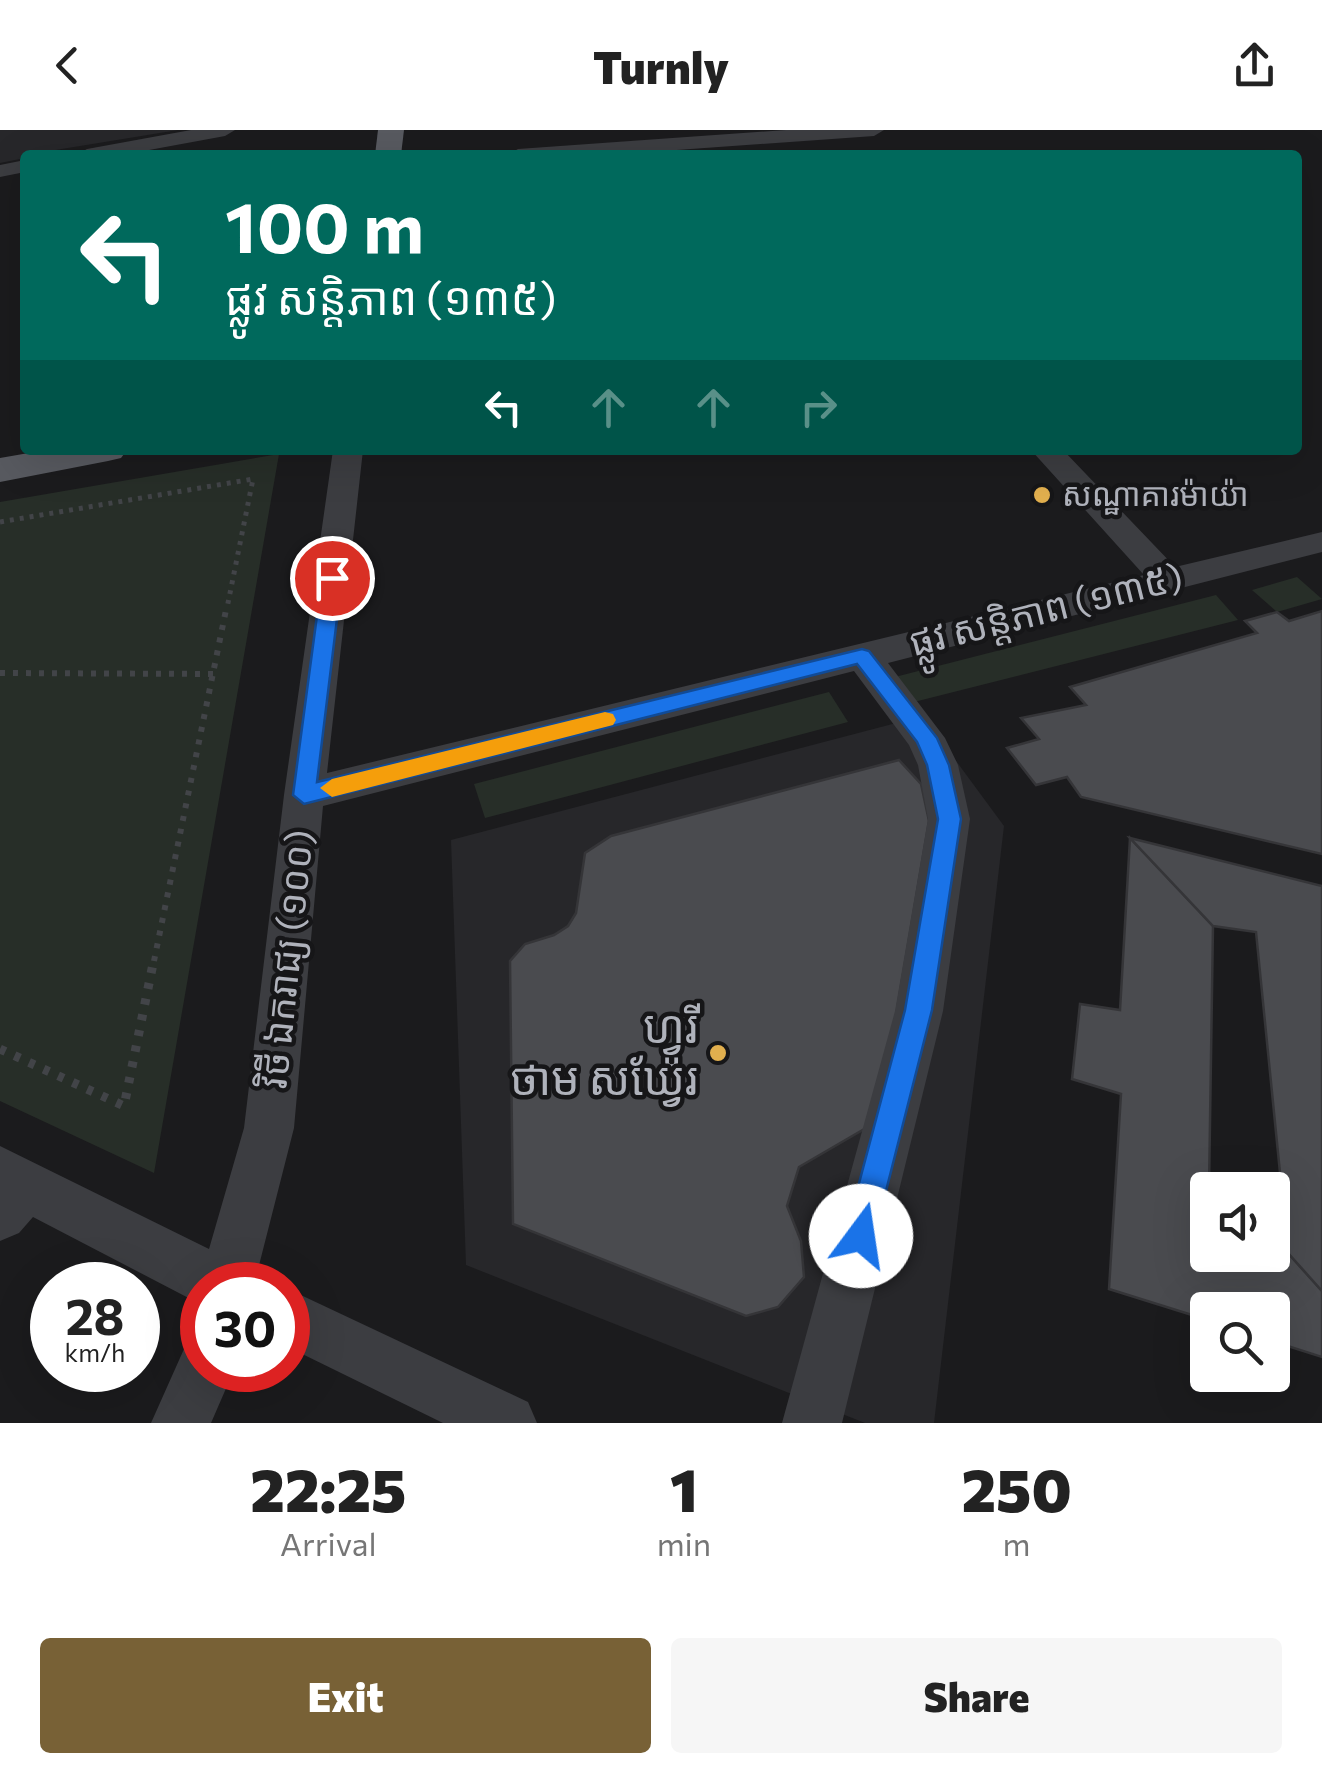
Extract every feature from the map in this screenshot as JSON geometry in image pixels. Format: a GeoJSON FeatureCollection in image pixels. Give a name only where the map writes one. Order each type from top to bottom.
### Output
{"type":"FeatureCollection","features":[{"type":"Feature","properties":{"kind":"main road"},"geometry":{"type":"LineString","coordinates":[[0,470],[81,455]]}},
{"type":"Feature","properties":{"kind":"street"},"geometry":{"type":"LineString","coordinates":[[115,150],[225,130]]}},
{"type":"Feature","properties":{"kind":"street"},"geometry":{"type":"LineString","coordinates":[[589,150],[874,130]]}},
{"type":"Feature","properties":{"kind":"street","name":"វិថី ឯករាជ្យ (១០០)"},"geometry":{"type":"LineString","coordinates":[[231,1262],[269,1128],[304,795],[347,455]]}},
{"type":"Feature","properties":{"kind":"street"},"geometry":{"type":"LineString","coordinates":[[1051,455],[1168,580]]}},
{"type":"Feature","properties":{"kind":"street","name":"ផ្លូវ សន្តិភាព (១៣៥)"},"geometry":{"type":"LineString","coordinates":[[304,795],[1322,542]]}},
{"type":"Feature","properties":{"kind":"street"},"geometry":{"type":"LineString","coordinates":[[812,1423],[919,1010],[950,819],[938,765],[926,738],[862,656]]}},
{"type":"Feature","properties":{"kind":"street"},"geometry":{"type":"LineString","coordinates":[[9,1190],[180,1266]]}},
{"type":"Feature","properties":{"kind":"street"},"geometry":{"type":"LineString","coordinates":[[310,1327],[507,1423]]}},
{"type":"Feature","properties":{"kind":"path"},"geometry":{"type":"LineString","coordinates":[[0,522],[253,478],[216,674],[124,1106],[0,1049]]}},
{"type":"Feature","properties":{"kind":"path"},"geometry":{"type":"LineString","coordinates":[[0,673],[216,674]]}},
{"type":"Feature","properties":{"kind":"shaded area"},"geometry":{"type":"Polygon","coordinates":[[[0,130],[178,130],[56,150],[20,150],[20,159],[0,163],[0,130]]]}},
{"type":"Feature","properties":{"kind":"shaded area"},"geometry":{"type":"Polygon","coordinates":[[[279,455],[154,1173],[0,1101],[0,502],[279,455]]]}},
{"type":"Feature","properties":{"kind":"shaded area"},"geometry":{"type":"Polygon","coordinates":[[[1297,577],[1322,599],[1277,612],[1252,590],[1297,577]]]}},
{"type":"Feature","properties":{"kind":"shaded area"},"geometry":{"type":"Polygon","coordinates":[[[1216,595],[1238,620],[910,703],[891,678],[1216,595]]]}},
{"type":"Feature","properties":{"kind":"shaded area"},"geometry":{"type":"Polygon","coordinates":[[[829,692],[848,722],[485,818],[474,784],[829,692]]]}},
{"type":"Feature","properties":{"kind":"shaded area","name":"ហ្វូរី ថាម សឃ្វែរ"},"geometry":{"type":"Polygon","coordinates":[[[923,716],[1004,826],[934,1423],[865,1423],[466,1265],[451,840],[923,716]]]}},
{"type":"Feature","properties":{"kind":"building"},"geometry":{"type":"Polygon","coordinates":[[[1322,611],[1322,854],[1081,797],[1067,777],[1036,785],[1007,748],[1039,739],[1021,718],[1086,705],[1070,687],[1257,633],[1245,621],[1277,612],[1289,621],[1322,611]]]}},
{"type":"Feature","properties":{"kind":"building"},"geometry":{"type":"Polygon","coordinates":[[[899,760],[921,784],[929,821],[878,1121],[799,1167],[787,1206],[801,1241],[804,1277],[778,1307],[746,1316],[513,1224],[510,961],[525,944],[568,926],[576,913],[585,853],[611,836],[899,760]]]}},
{"type":"Feature","properties":{"kind":"building"},"geometry":{"type":"Polygon","coordinates":[[[1130,838],[1213,926],[1209,1172],[1190,1172],[1190,1272],[1290,1272],[1290,1255],[1322,1291],[1322,1357],[1290,1347],[1290,1292],[1190,1292],[1190,1314],[1109,1289],[1121,1094],[1072,1079],[1080,1004],[1120,1010],[1130,838]]]}},
{"type":"Feature","properties":{"kind":"building"},"geometry":{"type":"Polygon","coordinates":[[[1130,838],[1322,886],[1322,1291],[1290,1255],[1290,1172],[1280,1172],[1256,932],[1213,926],[1130,838]]]}},
{"type":"Feature","properties":{"kind":"slow traffic"},"geometry":{"type":"LineString","coordinates":[[332,788],[605,720]]}},
{"type":"Feature","properties":{"kind":"place","name":"សណ្ឋាគារម៉ាយ៉ា"},"geometry":{"type":"Point","coordinates":[1042,495]}},
{"type":"Feature","properties":{"kind":"place","name":"ហ្វូរី ថាម សឃ្វែរ"},"geometry":{"type":"Point","coordinates":[718,1053]}},
{"type":"Feature","properties":{"kind":"route"},"geometry":{"type":"LineString","coordinates":[[332,578],[304,795],[862,656],[926,738],[938,765],[950,819],[919,1010],[861,1236]]}}]}
